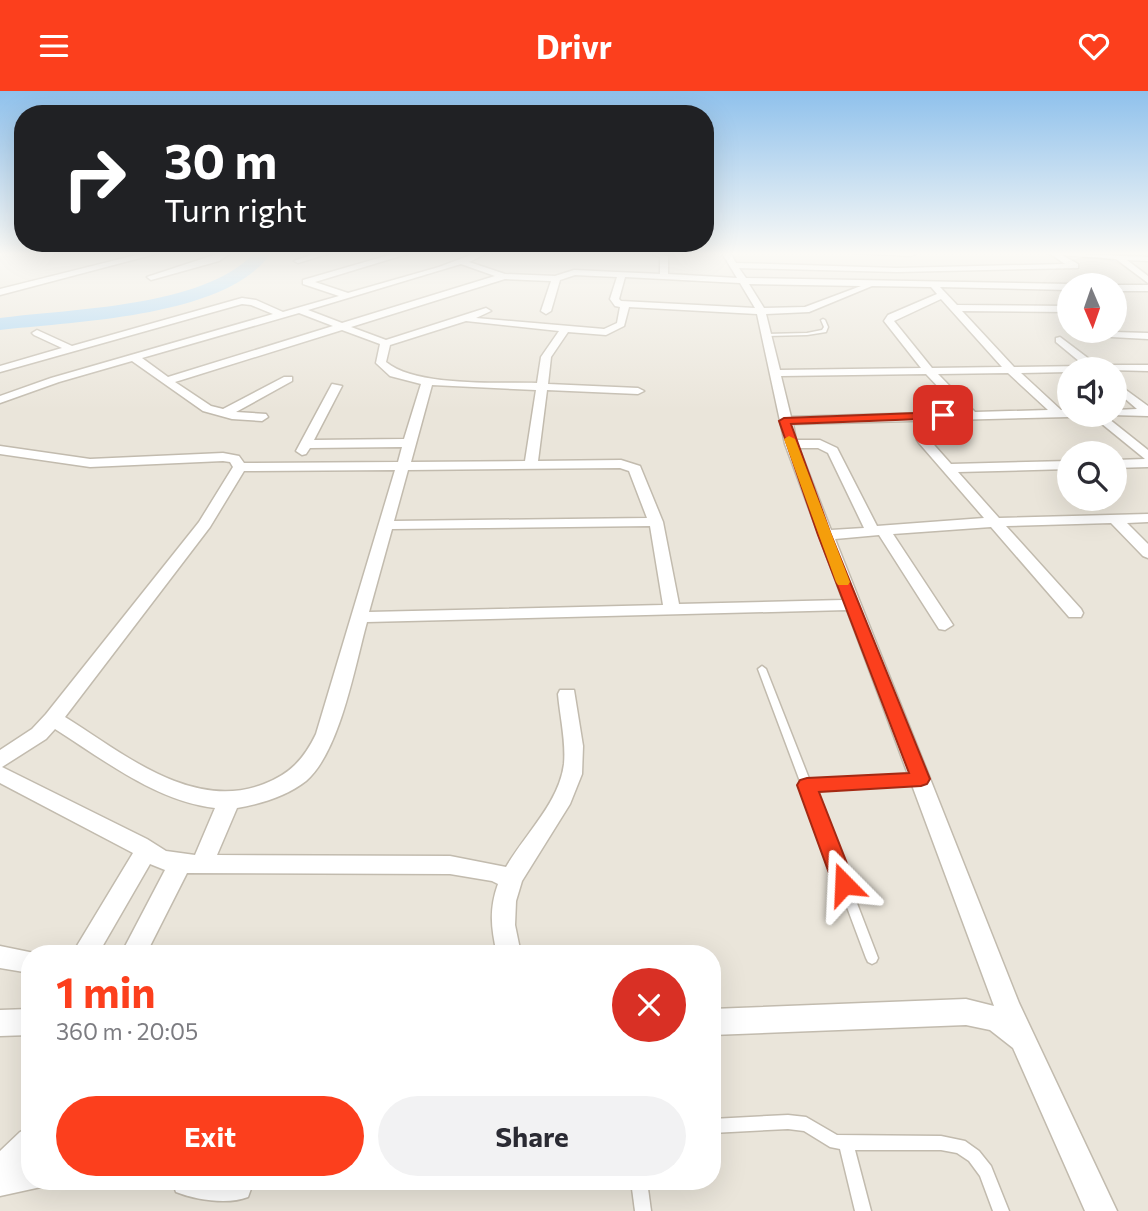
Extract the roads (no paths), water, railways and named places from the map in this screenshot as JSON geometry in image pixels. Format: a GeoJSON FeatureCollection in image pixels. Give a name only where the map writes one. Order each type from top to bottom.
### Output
{"type":"FeatureCollection","features":[{"type":"Feature","properties":{"kind":"street"},"geometry":{"type":"LineString","coordinates":[[0,369],[227,305]]}},
{"type":"Feature","properties":{"kind":"street"},"geometry":{"type":"LineString","coordinates":[[260,305],[282,315]]}},
{"type":"Feature","properties":{"kind":"street"},"geometry":{"type":"LineString","coordinates":[[0,400],[34,387],[316,305]]}},
{"type":"Feature","properties":{"kind":"street"},"geometry":{"type":"LineString","coordinates":[[167,381],[409,305]]}},
{"type":"Feature","properties":{"kind":"street"},"geometry":{"type":"LineString","coordinates":[[546,311],[548,305]]}},
{"type":"Feature","properties":{"kind":"street"},"geometry":{"type":"LineString","coordinates":[[463,319],[565,329],[613,330],[621,324],[625,305]]}},
{"type":"Feature","properties":{"kind":"street"},"geometry":{"type":"LineString","coordinates":[[650,305],[761,311],[816,308],[822,305]]}},
{"type":"Feature","properties":{"kind":"street"},"geometry":{"type":"LineString","coordinates":[[758,305],[784,421],[825,535],[1008,1008],[1101,1211]]}},
{"type":"Feature","properties":{"kind":"street"},"geometry":{"type":"LineString","coordinates":[[919,305],[889,319],[929,371],[970,414]]}},
{"type":"Feature","properties":{"kind":"street"},"geometry":{"type":"LineString","coordinates":[[951,305],[1011,370],[1057,407]]}},
{"type":"Feature","properties":{"kind":"street"},"geometry":{"type":"LineString","coordinates":[[954,308],[1057,309]]}},
{"type":"Feature","properties":{"kind":"street"},"geometry":{"type":"LineString","coordinates":[[299,310],[385,344],[486,311]]}},
{"type":"Feature","properties":{"kind":"street"},"geometry":{"type":"LineString","coordinates":[[531,465],[548,352],[565,329]]}},
{"type":"Feature","properties":{"kind":"street"},"geometry":{"type":"LineString","coordinates":[[37,333],[71,349]]}},
{"type":"Feature","properties":{"kind":"street"},"geometry":{"type":"LineString","coordinates":[[1127,335],[1148,336]]}},
{"type":"Feature","properties":{"kind":"street"},"geometry":{"type":"LineString","coordinates":[[1064,343],[1081,357]]}},
{"type":"Feature","properties":{"kind":"street"},"geometry":{"type":"LineString","coordinates":[[385,344],[382,363],[386,369],[427,382],[638,391]]}},
{"type":"Feature","properties":{"kind":"street"},"geometry":{"type":"LineString","coordinates":[[134,358],[207,409],[262,417]]}},
{"type":"Feature","properties":{"kind":"street"},"geometry":{"type":"LineString","coordinates":[[1127,368],[1148,368]]}},
{"type":"Feature","properties":{"kind":"street"},"geometry":{"type":"LineString","coordinates":[[774,373],[1057,369]]}},
{"type":"Feature","properties":{"kind":"street"},"geometry":{"type":"LineString","coordinates":[[0,375],[34,387]]}},
{"type":"Feature","properties":{"kind":"street"},"geometry":{"type":"LineString","coordinates":[[225,413],[288,379]]}},
{"type":"Feature","properties":{"kind":"street"},"geometry":{"type":"LineString","coordinates":[[46,727],[174,790],[200,798],[229,801],[282,786],[298,777],[314,761],[326,734],[427,382]]}},
{"type":"Feature","properties":{"kind":"street"},"geometry":{"type":"LineString","coordinates":[[294,467],[336,386]]}},
{"type":"Feature","properties":{"kind":"street"},"geometry":{"type":"LineString","coordinates":[[1127,395],[1148,412]]}},
{"type":"Feature","properties":{"kind":"street"},"geometry":{"type":"LineString","coordinates":[[1127,413],[1148,412]]}},
{"type":"Feature","properties":{"kind":"street"},"geometry":{"type":"LineString","coordinates":[[784,421],[1057,413]]}},
{"type":"Feature","properties":{"kind":"street"},"geometry":{"type":"LineString","coordinates":[[1112,427],[1148,456]]}},
{"type":"Feature","properties":{"kind":"street"},"geometry":{"type":"LineString","coordinates":[[923,440],[951,468],[994,522],[1075,613]]}},
{"type":"Feature","properties":{"kind":"street"},"geometry":{"type":"LineString","coordinates":[[305,444],[410,443]]}},
{"type":"Feature","properties":{"kind":"street"},"geometry":{"type":"LineString","coordinates":[[791,444],[820,444],[833,451],[877,530],[944,625]]}},
{"type":"Feature","properties":{"kind":"street"},"geometry":{"type":"LineString","coordinates":[[0,450],[90,463],[223,457],[234,459],[240,467]]}},
{"type":"Feature","properties":{"kind":"street"},"geometry":{"type":"LineString","coordinates":[[1127,464],[1148,463]]}},
{"type":"Feature","properties":{"kind":"street"},"geometry":{"type":"LineString","coordinates":[[240,467],[621,464],[635,469],[656,522],[672,610]]}},
{"type":"Feature","properties":{"kind":"street"},"geometry":{"type":"LineString","coordinates":[[951,468],[1057,465]]}},
{"type":"Feature","properties":{"kind":"street"},"geometry":{"type":"LineString","coordinates":[[0,760],[46,727],[205,524],[240,467]]}},
{"type":"Feature","properties":{"kind":"street"},"geometry":{"type":"LineString","coordinates":[[825,535],[994,522],[1148,518]]}},
{"type":"Feature","properties":{"kind":"street"},"geometry":{"type":"LineString","coordinates":[[1115,519],[1148,553]]}},
{"type":"Feature","properties":{"kind":"street"},"geometry":{"type":"LineString","coordinates":[[387,525],[656,522]]}},
{"type":"Feature","properties":{"kind":"street"},"geometry":{"type":"LineString","coordinates":[[358,617],[852,605]]}},
{"type":"Feature","properties":{"kind":"street"},"geometry":{"type":"LineString","coordinates":[[507,945],[501,914],[504,895],[513,873],[568,787],[573,771],[566,694]]}},
{"type":"Feature","properties":{"kind":"street"},"geometry":{"type":"LineString","coordinates":[[0,774],[160,859],[450,866],[513,873]]}},
{"type":"Feature","properties":{"kind":"street"},"geometry":{"type":"LineString","coordinates":[[139,945],[215,831],[229,801]]}},
{"type":"Feature","properties":{"kind":"street"},"geometry":{"type":"LineString","coordinates":[[89,945],[147,850]]}},
{"type":"Feature","properties":{"kind":"street"},"geometry":{"type":"LineString","coordinates":[[0,957],[21,960]]}},
{"type":"Feature","properties":{"kind":"street"},"geometry":{"type":"LineString","coordinates":[[721,1022],[966,1012],[997,1019],[1021,1039]]}},
{"type":"Feature","properties":{"kind":"street"},"geometry":{"type":"LineString","coordinates":[[0,1023],[21,1022]]}},
{"type":"Feature","properties":{"kind":"street"},"geometry":{"type":"LineString","coordinates":[[0,1172],[21,1151]]}},
{"type":"Feature","properties":{"kind":"street"},"geometry":{"type":"LineString","coordinates":[[0,1181],[21,1178]]}},
{"type":"Feature","properties":{"kind":"lane"},"geometry":{"type":"LineString","coordinates":[[766,335],[815,334],[824,331],[826,327],[822,320]]}},
{"type":"Feature","properties":{"kind":"lane"},"geometry":{"type":"LineString","coordinates":[[762,669],[872,958]]}},
{"type":"Feature","properties":{"kind":"lane"},"geometry":{"type":"LineString","coordinates":[[807,785],[921,779]]}},
{"type":"Feature","properties":{"kind":"lane"},"geometry":{"type":"LineString","coordinates":[[721,1126],[788,1122],[806,1124],[835,1142],[940,1143],[960,1146],[974,1156],[986,1171],[1000,1211]]}},
{"type":"Feature","properties":{"kind":"lane"},"geometry":{"type":"LineString","coordinates":[[846,1143],[863,1211]]}},
{"type":"Feature","properties":{"kind":"lane"},"geometry":{"type":"LineString","coordinates":[[640,1190],[643,1211]]}},
{"type":"Feature","properties":{"kind":"waterway"},"geometry":{"type":"LineString","coordinates":[[0,324],[144,305]]}}]}
